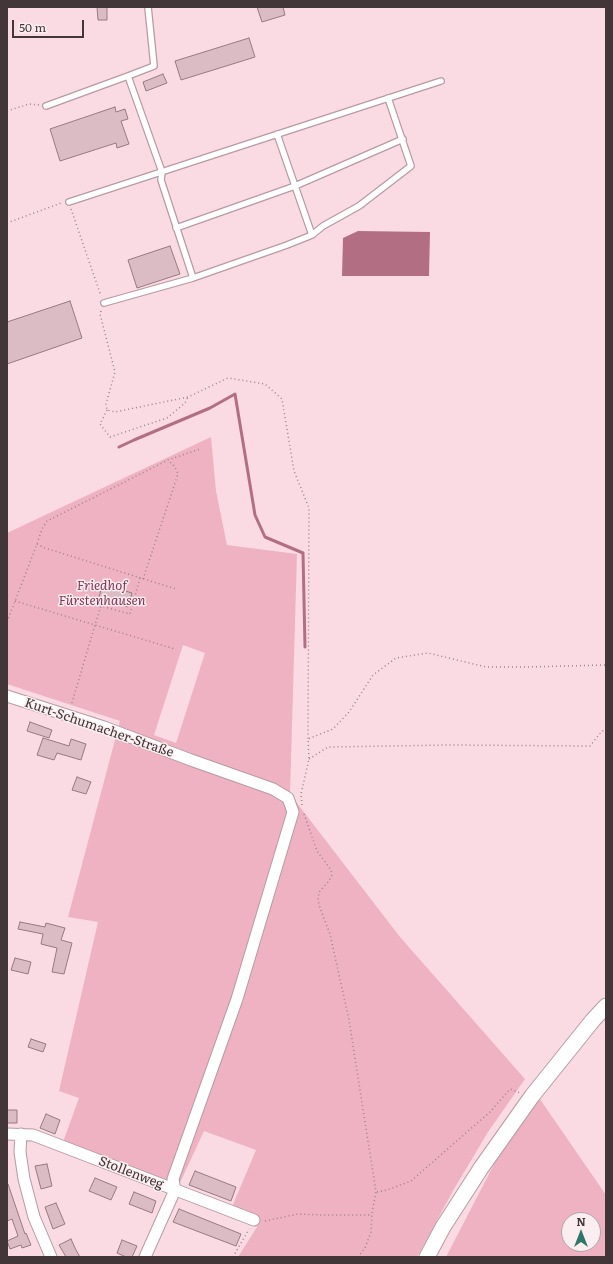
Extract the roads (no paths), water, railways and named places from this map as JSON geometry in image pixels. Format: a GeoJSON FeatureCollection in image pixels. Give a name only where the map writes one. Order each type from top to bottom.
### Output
{"type":"FeatureCollection","features":[{"type":"Feature","properties":{"kind":"main road"},"geometry":{"type":"LineString","coordinates":[[427,1257],[443,1228],[485,1162],[532,1096],[592,1020],[606,1006]]}},
{"type":"Feature","properties":{"kind":"street","name":"Kurt-Schumacher-Straße"},"geometry":{"type":"LineString","coordinates":[[7,696],[104,726],[273,789],[288,798],[293,812],[237,1000],[173,1179],[175,1190]]}},
{"type":"Feature","properties":{"kind":"street","name":"Stollenweg"},"geometry":{"type":"LineString","coordinates":[[7,1134],[33,1135],[254,1220]]}},
{"type":"Feature","properties":{"kind":"street"},"geometry":{"type":"LineString","coordinates":[[21,1134],[20,1152],[24,1179],[34,1217],[51,1257]]}},
{"type":"Feature","properties":{"kind":"street"},"geometry":{"type":"LineString","coordinates":[[145,1257],[175,1190]]}},
{"type":"Feature","properties":{"kind":"lane"},"geometry":{"type":"LineString","coordinates":[[46,106],[154,66],[148,7]]}},
{"type":"Feature","properties":{"kind":"lane"},"geometry":{"type":"LineString","coordinates":[[128,76],[162,172],[161,180],[193,278]]}},
{"type":"Feature","properties":{"kind":"lane"},"geometry":{"type":"LineString","coordinates":[[69,202],[441,81]]}},
{"type":"Feature","properties":{"kind":"lane"},"geometry":{"type":"LineString","coordinates":[[104,303],[193,278],[287,245],[312,235],[323,226],[359,206],[411,166],[388,98]]}},
{"type":"Feature","properties":{"kind":"lane"},"geometry":{"type":"LineString","coordinates":[[277,134],[312,235]]}},
{"type":"Feature","properties":{"kind":"lane"},"geometry":{"type":"LineString","coordinates":[[176,228],[295,186],[403,139]]}},
{"type":"Feature","properties":{"kind":"waterway"},"geometry":{"type":"LineString","coordinates":[[119,447],[210,408],[235,394],[255,515],[265,537],[303,553],[305,647]]}},
{"type":"Feature","properties":{"kind":"park label","name":"Friedhof Fürstenhausen"},"geometry":{"type":"Point","coordinates":[102,594]}}]}
